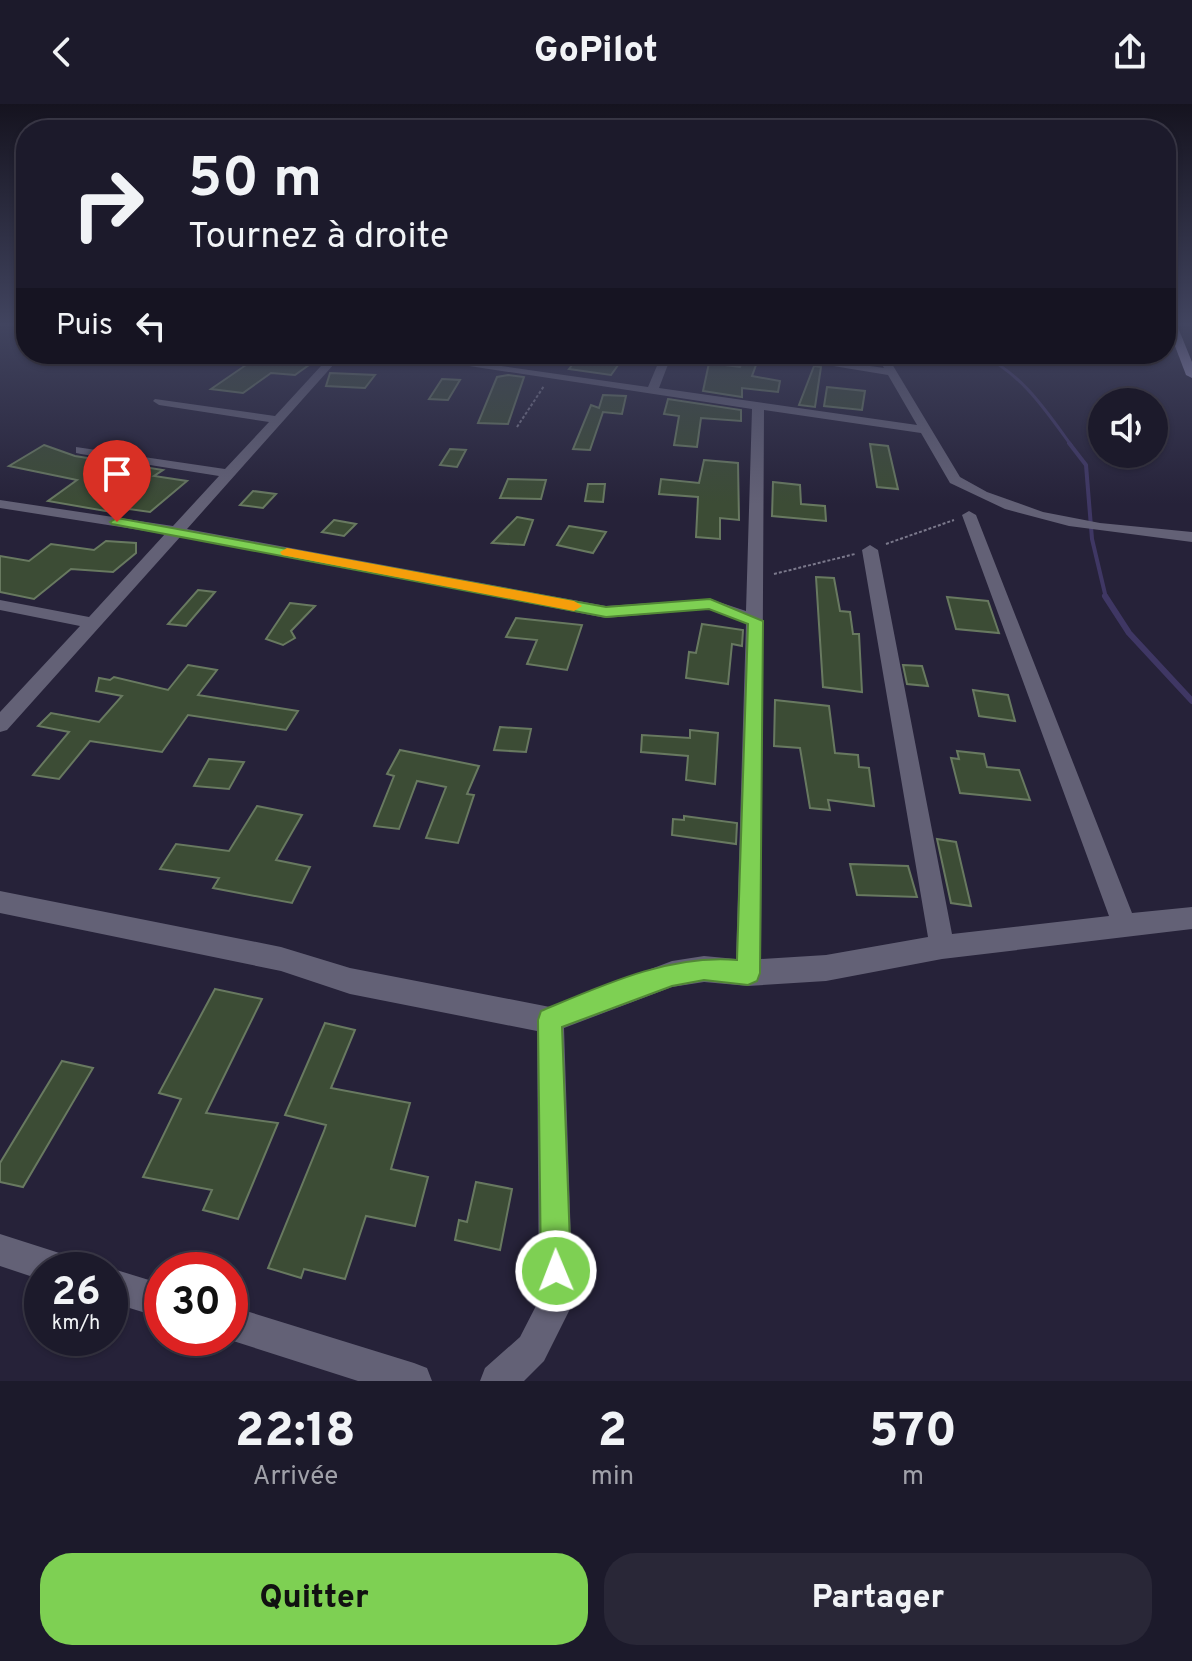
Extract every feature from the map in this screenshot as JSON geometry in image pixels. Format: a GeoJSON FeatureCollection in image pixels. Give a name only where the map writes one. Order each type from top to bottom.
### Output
{"type":"FeatureCollection","features":[{"type":"Feature","properties":{"kind":"street"},"geometry":{"type":"LineString","coordinates":[[4,717],[310,385]]}},
{"type":"Feature","properties":{"kind":"street"},"geometry":{"type":"LineString","coordinates":[[608,385],[925,430]]}},
{"type":"Feature","properties":{"kind":"street"},"geometry":{"type":"LineString","coordinates":[[652,391],[655,385]]}},
{"type":"Feature","properties":{"kind":"street"},"geometry":{"type":"LineString","coordinates":[[898,385],[955,480],[998,503],[1060,520],[1192,537]]}},
{"type":"Feature","properties":{"kind":"street"},"geometry":{"type":"LineString","coordinates":[[159,401],[278,420]]}},
{"type":"Feature","properties":{"kind":"street"},"geometry":{"type":"LineString","coordinates":[[748,973],[758,578],[758,406]]}},
{"type":"Feature","properties":{"kind":"street"},"geometry":{"type":"LineString","coordinates":[[81,450],[228,474]]}},
{"type":"Feature","properties":{"kind":"street"},"geometry":{"type":"LineString","coordinates":[[0,504],[176,531],[606,612],[710,604],[756,621]]}},
{"type":"Feature","properties":{"kind":"street"},"geometry":{"type":"LineString","coordinates":[[969,515],[1126,928]]}},
{"type":"Feature","properties":{"kind":"street"},"geometry":{"type":"LineString","coordinates":[[870,550],[942,947]]}},
{"type":"Feature","properties":{"kind":"street"},"geometry":{"type":"LineString","coordinates":[[0,605],[93,623]]}},
{"type":"Feature","properties":{"kind":"street"},"geometry":{"type":"LineString","coordinates":[[0,902],[281,959],[350,981],[550,1020],[672,974],[704,969],[748,973],[826,968],[942,947],[1192,918]]}},
{"type":"Feature","properties":{"kind":"street"},"geometry":{"type":"LineString","coordinates":[[498,1381],[532,1349],[556,1303],[550,1020]]}},
{"type":"Feature","properties":{"kind":"street"},"geometry":{"type":"LineString","coordinates":[[0,1250],[24,1258]]}},
{"type":"Feature","properties":{"kind":"street"},"geometry":{"type":"LineString","coordinates":[[248,1329],[414,1381]]}},
{"type":"Feature","properties":{"kind":"path"},"geometry":{"type":"LineString","coordinates":[[517,427],[544,385]]}},
{"type":"Feature","properties":{"kind":"path"},"geometry":{"type":"LineString","coordinates":[[758,578],[870,550],[969,515]]}},
{"type":"Feature","properties":{"kind":"building"},"geometry":{"type":"Polygon","coordinates":[[[217,385],[255,385],[243,393],[211,389],[217,385]]]}},
{"type":"Feature","properties":{"kind":"building"},"geometry":{"type":"Polygon","coordinates":[[[326,385],[368,385],[365,388],[326,385]]]}},
{"type":"Feature","properties":{"kind":"building"},"geometry":{"type":"Polygon","coordinates":[[[438,385],[457,385],[448,400],[429,399],[438,385]]]}},
{"type":"Feature","properties":{"kind":"building"},"geometry":{"type":"Polygon","coordinates":[[[494,385],[521,385],[508,424],[478,423],[494,385]]]}},
{"type":"Feature","properties":{"kind":"building"},"geometry":{"type":"Polygon","coordinates":[[[704,385],[779,385],[778,392],[742,388],[742,397],[703,391],[704,385]]]}},
{"type":"Feature","properties":{"kind":"building"},"geometry":{"type":"Polygon","coordinates":[[[807,385],[818,385],[815,407],[799,405],[807,385]]]}},
{"type":"Feature","properties":{"kind":"building"},"geometry":{"type":"Polygon","coordinates":[[[827,387],[865,391],[862,410],[824,406],[827,387]]]}},
{"type":"Feature","properties":{"kind":"building"},"geometry":{"type":"Polygon","coordinates":[[[603,395],[626,396],[622,414],[603,412],[590,450],[573,449],[591,405],[599,408],[603,395]]]}},
{"type":"Feature","properties":{"kind":"building"},"geometry":{"type":"Polygon","coordinates":[[[668,399],[741,410],[741,421],[701,418],[697,447],[674,445],[679,416],[664,414],[668,399]]]}},
{"type":"Feature","properties":{"kind":"building"},"geometry":{"type":"Polygon","coordinates":[[[870,444],[888,446],[898,489],[877,487],[870,444]]]}},
{"type":"Feature","properties":{"kind":"building"},"geometry":{"type":"Polygon","coordinates":[[[44,445],[75,456],[163,470],[154,476],[187,481],[150,512],[129,509],[123,514],[48,501],[77,480],[9,466],[44,445]]]}},
{"type":"Feature","properties":{"kind":"building"},"geometry":{"type":"Polygon","coordinates":[[[450,449],[466,450],[457,467],[440,465],[450,449]]]}},
{"type":"Feature","properties":{"kind":"building"},"geometry":{"type":"Polygon","coordinates":[[[704,460],[738,463],[739,520],[720,518],[720,539],[696,537],[698,497],[659,494],[661,479],[699,483],[704,460]]]}},
{"type":"Feature","properties":{"kind":"building"},"geometry":{"type":"Polygon","coordinates":[[[508,479],[546,480],[541,499],[500,498],[508,479]]]}},
{"type":"Feature","properties":{"kind":"building"},"geometry":{"type":"Polygon","coordinates":[[[773,482],[800,485],[801,504],[825,506],[826,521],[772,516],[773,482]]]}},
{"type":"Feature","properties":{"kind":"building"},"geometry":{"type":"Polygon","coordinates":[[[588,484],[605,484],[603,502],[585,501],[588,484]]]}},
{"type":"Feature","properties":{"kind":"building"},"geometry":{"type":"Polygon","coordinates":[[[253,491],[276,494],[263,508],[240,505],[253,491]]]}},
{"type":"Feature","properties":{"kind":"building"},"geometry":{"type":"Polygon","coordinates":[[[517,517],[533,520],[524,545],[492,543],[517,517]]]}},
{"type":"Feature","properties":{"kind":"building"},"geometry":{"type":"Polygon","coordinates":[[[334,520],[356,524],[344,536],[322,532],[334,520]]]}},
{"type":"Feature","properties":{"kind":"building"},"geometry":{"type":"Polygon","coordinates":[[[569,526],[606,532],[593,553],[557,545],[569,526]]]}},
{"type":"Feature","properties":{"kind":"building"},"geometry":{"type":"Polygon","coordinates":[[[106,541],[136,543],[136,553],[113,572],[71,569],[34,599],[0,592],[0,556],[29,561],[51,544],[94,550],[106,541]]]}},
{"type":"Feature","properties":{"kind":"building"},"geometry":{"type":"Polygon","coordinates":[[[816,577],[834,578],[840,611],[850,612],[853,634],[859,634],[862,692],[823,687],[816,577]]]}},
{"type":"Feature","properties":{"kind":"building"},"geometry":{"type":"Polygon","coordinates":[[[198,590],[215,592],[186,626],[168,624],[198,590]]]}},
{"type":"Feature","properties":{"kind":"building"},"geometry":{"type":"Polygon","coordinates":[[[947,597],[988,601],[999,633],[956,629],[947,597]]]}},
{"type":"Feature","properties":{"kind":"building"},"geometry":{"type":"Polygon","coordinates":[[[290,603],[315,606],[291,631],[295,638],[283,645],[266,639],[290,603]]]}},
{"type":"Feature","properties":{"kind":"building"},"geometry":{"type":"Polygon","coordinates":[[[516,618],[582,625],[567,670],[527,664],[537,640],[506,637],[516,618]]]}},
{"type":"Feature","properties":{"kind":"building"},"geometry":{"type":"Polygon","coordinates":[[[702,624],[743,630],[742,646],[732,644],[728,684],[686,678],[689,652],[696,653],[702,624]]]}},
{"type":"Feature","properties":{"kind":"building"},"geometry":{"type":"Polygon","coordinates":[[[188,665],[217,670],[198,695],[298,711],[286,730],[188,715],[162,752],[90,741],[59,779],[33,775],[69,732],[38,726],[51,713],[99,722],[122,696],[96,691],[99,678],[110,680],[114,677],[168,690],[188,665]]]}},
{"type":"Feature","properties":{"kind":"building"},"geometry":{"type":"Polygon","coordinates":[[[903,665],[922,666],[928,686],[907,684],[903,665]]]}},
{"type":"Feature","properties":{"kind":"building"},"geometry":{"type":"Polygon","coordinates":[[[973,690],[1008,695],[1015,721],[979,716],[973,690]]]}},
{"type":"Feature","properties":{"kind":"building"},"geometry":{"type":"Polygon","coordinates":[[[775,700],[829,706],[835,753],[858,755],[859,767],[869,768],[874,806],[828,800],[830,810],[810,808],[800,748],[774,746],[775,700]]]}},
{"type":"Feature","properties":{"kind":"building"},"geometry":{"type":"Polygon","coordinates":[[[500,727],[531,729],[526,752],[494,750],[500,727]]]}},
{"type":"Feature","properties":{"kind":"building"},"geometry":{"type":"Polygon","coordinates":[[[690,730],[718,733],[715,784],[686,780],[688,756],[641,752],[642,735],[690,738],[690,730]]]}},
{"type":"Feature","properties":{"kind":"building"},"geometry":{"type":"Polygon","coordinates":[[[400,750],[479,766],[467,794],[474,795],[458,843],[426,838],[446,787],[417,781],[399,829],[374,826],[394,776],[387,774],[400,750]]]}},
{"type":"Feature","properties":{"kind":"building"},"geometry":{"type":"Polygon","coordinates":[[[957,751],[984,754],[987,767],[1019,770],[1030,800],[960,793],[951,758],[959,759],[957,751]]]}},
{"type":"Feature","properties":{"kind":"building"},"geometry":{"type":"Polygon","coordinates":[[[209,759],[244,762],[229,789],[194,786],[209,759]]]}},
{"type":"Feature","properties":{"kind":"building"},"geometry":{"type":"Polygon","coordinates":[[[257,806],[302,815],[276,860],[310,867],[292,903],[213,888],[219,878],[160,869],[176,844],[229,851],[257,806]]]}},
{"type":"Feature","properties":{"kind":"building"},"geometry":{"type":"Polygon","coordinates":[[[684,816],[737,823],[736,844],[672,835],[673,819],[684,820],[684,816]]]}},
{"type":"Feature","properties":{"kind":"building"},"geometry":{"type":"Polygon","coordinates":[[[937,839],[956,842],[971,906],[951,903],[937,839]]]}},
{"type":"Feature","properties":{"kind":"building"},"geometry":{"type":"Polygon","coordinates":[[[850,864],[908,866],[917,897],[857,895],[850,864]]]}},
{"type":"Feature","properties":{"kind":"building"},"geometry":{"type":"Polygon","coordinates":[[[215,989],[262,999],[206,1113],[278,1123],[238,1219],[203,1210],[212,1190],[143,1177],[181,1099],[159,1093],[215,989]]]}},
{"type":"Feature","properties":{"kind":"building"},"geometry":{"type":"Polygon","coordinates":[[[325,1023],[355,1030],[331,1088],[410,1103],[391,1169],[428,1177],[415,1226],[366,1216],[345,1279],[304,1269],[301,1278],[268,1268],[326,1125],[285,1115],[325,1023]]]}},
{"type":"Feature","properties":{"kind":"building"},"geometry":{"type":"Polygon","coordinates":[[[62,1061],[93,1068],[23,1187],[0,1182],[0,1163],[62,1061]]]}},
{"type":"Feature","properties":{"kind":"building"},"geometry":{"type":"Polygon","coordinates":[[[476,1182],[512,1189],[500,1250],[455,1240],[459,1220],[467,1222],[476,1182]]]}},
{"type":"Feature","properties":{"kind":"waterway"},"geometry":{"type":"LineString","coordinates":[[1022,385],[1071,445]]}},
{"type":"Feature","properties":{"kind":"waterway"},"geometry":{"type":"LineString","coordinates":[[1069,443],[1086,465],[1092,539],[1106,597]]}},
{"type":"Feature","properties":{"kind":"waterway"},"geometry":{"type":"LineString","coordinates":[[1106,597],[1129,633],[1192,701]]}},
{"type":"Feature","properties":{"kind":"slow traffic"},"geometry":{"type":"LineString","coordinates":[[287,552],[574,606]]}},
{"type":"Feature","properties":{"kind":"route"},"geometry":{"type":"LineString","coordinates":[[117,522],[606,612],[710,604],[756,621],[748,973],[704,969],[672,974],[550,1020],[556,1271]]}}]}
